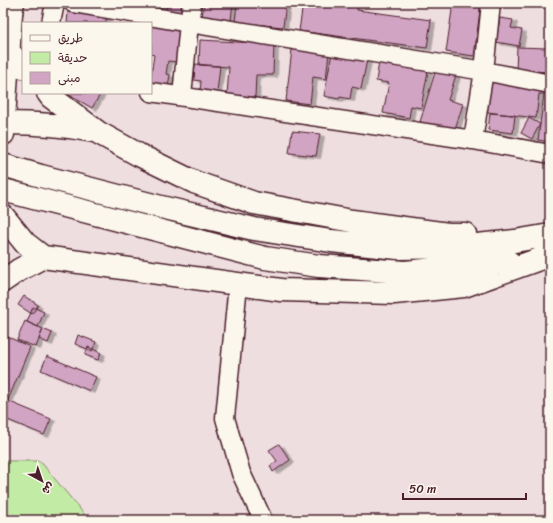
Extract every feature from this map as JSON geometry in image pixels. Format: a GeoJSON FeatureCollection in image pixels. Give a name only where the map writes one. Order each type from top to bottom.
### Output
{"type":"FeatureCollection","features":[{"type":"Feature","properties":{"kind":"main road"},"geometry":{"type":"LineString","coordinates":[[10,6],[16,59],[3,129],[28,123],[52,124],[99,132]]}},
{"type":"Feature","properties":{"kind":"main road"},"geometry":{"type":"LineString","coordinates":[[49,94],[99,132],[139,155],[194,182],[254,203],[352,221],[448,234],[550,234]]}},
{"type":"Feature","properties":{"kind":"main road"},"geometry":{"type":"LineString","coordinates":[[3,165],[161,207],[254,229],[330,241],[398,248],[458,247],[515,241],[550,234]]}},
{"type":"Feature","properties":{"kind":"main road"},"geometry":{"type":"LineString","coordinates":[[3,190],[266,258],[319,266],[405,272],[548,257]]}},
{"type":"Feature","properties":{"kind":"main road"},"geometry":{"type":"LineString","coordinates":[[3,216],[25,243],[43,257],[281,290],[394,294],[464,286],[548,257]]}},
{"type":"Feature","properties":{"kind":"main road"},"geometry":{"type":"LineString","coordinates":[[3,281],[19,270],[43,257]]}},
{"type":"Feature","properties":{"kind":"street"},"geometry":{"type":"LineString","coordinates":[[51,22],[54,3]]}},
{"type":"Feature","properties":{"kind":"street"},"geometry":{"type":"LineString","coordinates":[[73,3],[189,24],[484,71],[550,84]]}},
{"type":"Feature","properties":{"kind":"street"},"geometry":{"type":"LineString","coordinates":[[182,96],[192,3]]}},
{"type":"Feature","properties":{"kind":"street"},"geometry":{"type":"LineString","coordinates":[[473,140],[484,71],[491,3]]}},
{"type":"Feature","properties":{"kind":"street"},"geometry":{"type":"LineString","coordinates":[[152,92],[473,140],[550,154]]}},
{"type":"Feature","properties":{"kind":"street"},"geometry":{"type":"LineString","coordinates":[[238,284],[225,418],[241,473],[263,520]]}},
{"type":"Feature","properties":{"kind":"green space"},"geometry":{"type":"Polygon","coordinates":[[[3,461],[40,461],[89,520],[3,520],[3,461]]]}},
{"type":"Feature","properties":{"kind":"building"},"geometry":{"type":"Polygon","coordinates":[[[136,3],[160,3],[159,14],[135,10],[136,3]]]}},
{"type":"Feature","properties":{"kind":"building"},"geometry":{"type":"Polygon","coordinates":[[[167,3],[186,3],[183,19],[165,17],[167,3]]]}},
{"type":"Feature","properties":{"kind":"building"},"geometry":{"type":"Polygon","coordinates":[[[204,3],[233,3],[231,20],[202,17],[204,3]]]}},
{"type":"Feature","properties":{"kind":"building"},"geometry":{"type":"Polygon","coordinates":[[[237,3],[286,3],[283,27],[235,22],[237,3]]]}},
{"type":"Feature","properties":{"kind":"building"},"geometry":{"type":"Polygon","coordinates":[[[303,3],[330,6],[330,3],[358,3],[357,10],[431,20],[427,48],[299,31],[303,3]]]}},
{"type":"Feature","properties":{"kind":"building"},"geometry":{"type":"Polygon","coordinates":[[[453,3],[481,3],[474,56],[446,52],[453,3]]]}},
{"type":"Feature","properties":{"kind":"building"},"geometry":{"type":"Polygon","coordinates":[[[68,12],[106,17],[106,22],[67,22],[68,12]]]}},
{"type":"Feature","properties":{"kind":"building"},"geometry":{"type":"Polygon","coordinates":[[[500,18],[513,20],[511,28],[522,30],[519,46],[496,42],[500,18]]]}},
{"type":"Feature","properties":{"kind":"building"},"geometry":{"type":"Polygon","coordinates":[[[152,26],[182,31],[177,62],[168,61],[166,74],[170,75],[168,86],[152,83],[154,55],[152,54],[152,26]]]}},
{"type":"Feature","properties":{"kind":"building"},"geometry":{"type":"Polygon","coordinates":[[[200,40],[274,44],[273,75],[256,75],[255,97],[227,96],[229,67],[199,65],[200,40]]]}},
{"type":"Feature","properties":{"kind":"building"},"geometry":{"type":"Polygon","coordinates":[[[517,47],[547,48],[546,62],[550,62],[550,72],[516,70],[517,47]]]}},
{"type":"Feature","properties":{"kind":"building"},"geometry":{"type":"Polygon","coordinates":[[[292,49],[329,53],[326,79],[313,77],[310,104],[286,101],[292,49]]]}},
{"type":"Feature","properties":{"kind":"building"},"geometry":{"type":"Polygon","coordinates":[[[332,53],[367,60],[361,89],[352,87],[350,99],[340,97],[339,99],[324,96],[332,53]]]}},
{"type":"Feature","properties":{"kind":"building"},"geometry":{"type":"Polygon","coordinates":[[[379,62],[428,71],[421,108],[411,106],[409,118],[383,113],[389,83],[376,81],[379,62]]]}},
{"type":"Feature","properties":{"kind":"building"},"geometry":{"type":"Polygon","coordinates":[[[195,64],[220,66],[217,93],[200,92],[201,81],[194,80],[195,64]]]}},
{"type":"Feature","properties":{"kind":"building"},"geometry":{"type":"Polygon","coordinates":[[[436,69],[456,75],[448,100],[463,104],[454,132],[420,122],[436,69]]]}},
{"type":"Feature","properties":{"kind":"building"},"geometry":{"type":"Polygon","coordinates":[[[492,80],[550,88],[550,142],[538,140],[544,94],[539,94],[536,118],[487,112],[492,80]]]}},
{"type":"Feature","properties":{"kind":"building"},"geometry":{"type":"Polygon","coordinates":[[[68,94],[100,94],[92,108],[68,94]]]}},
{"type":"Feature","properties":{"kind":"building"},"geometry":{"type":"Polygon","coordinates":[[[490,113],[515,115],[513,133],[488,130],[490,113]]]}},
{"type":"Feature","properties":{"kind":"building"},"geometry":{"type":"Polygon","coordinates":[[[529,118],[540,124],[532,139],[521,133],[529,118]]]}},
{"type":"Feature","properties":{"kind":"building"},"geometry":{"type":"Polygon","coordinates":[[[292,131],[320,134],[316,156],[289,153],[292,131]]]}},
{"type":"Feature","properties":{"kind":"building"},"geometry":{"type":"Polygon","coordinates":[[[24,296],[38,305],[32,314],[18,305],[24,296]]]}},
{"type":"Feature","properties":{"kind":"building"},"geometry":{"type":"Polygon","coordinates":[[[33,307],[44,312],[38,327],[27,322],[33,307]]]}},
{"type":"Feature","properties":{"kind":"building"},"geometry":{"type":"Polygon","coordinates":[[[25,321],[43,329],[36,347],[17,340],[25,321]]]}},
{"type":"Feature","properties":{"kind":"building"},"geometry":{"type":"Polygon","coordinates":[[[43,329],[52,333],[48,343],[39,339],[43,329]]]}},
{"type":"Feature","properties":{"kind":"building"},"geometry":{"type":"Polygon","coordinates":[[[78,335],[96,342],[92,351],[75,344],[78,335]]]}},
{"type":"Feature","properties":{"kind":"building"},"geometry":{"type":"Polygon","coordinates":[[[6,336],[30,347],[8,400],[3,399],[3,343],[6,336]]]}},
{"type":"Feature","properties":{"kind":"building"},"geometry":{"type":"Polygon","coordinates":[[[88,347],[101,353],[98,360],[85,355],[88,347]]]}},
{"type":"Feature","properties":{"kind":"building"},"geometry":{"type":"Polygon","coordinates":[[[47,356],[96,377],[90,391],[41,370],[47,356]]]}},
{"type":"Feature","properties":{"kind":"building"},"geometry":{"type":"Polygon","coordinates":[[[3,399],[51,419],[44,435],[3,418],[3,399]]]}},
{"type":"Feature","properties":{"kind":"building"},"geometry":{"type":"Polygon","coordinates":[[[279,444],[290,460],[273,472],[270,466],[277,461],[269,450],[279,444]]]}}]}
